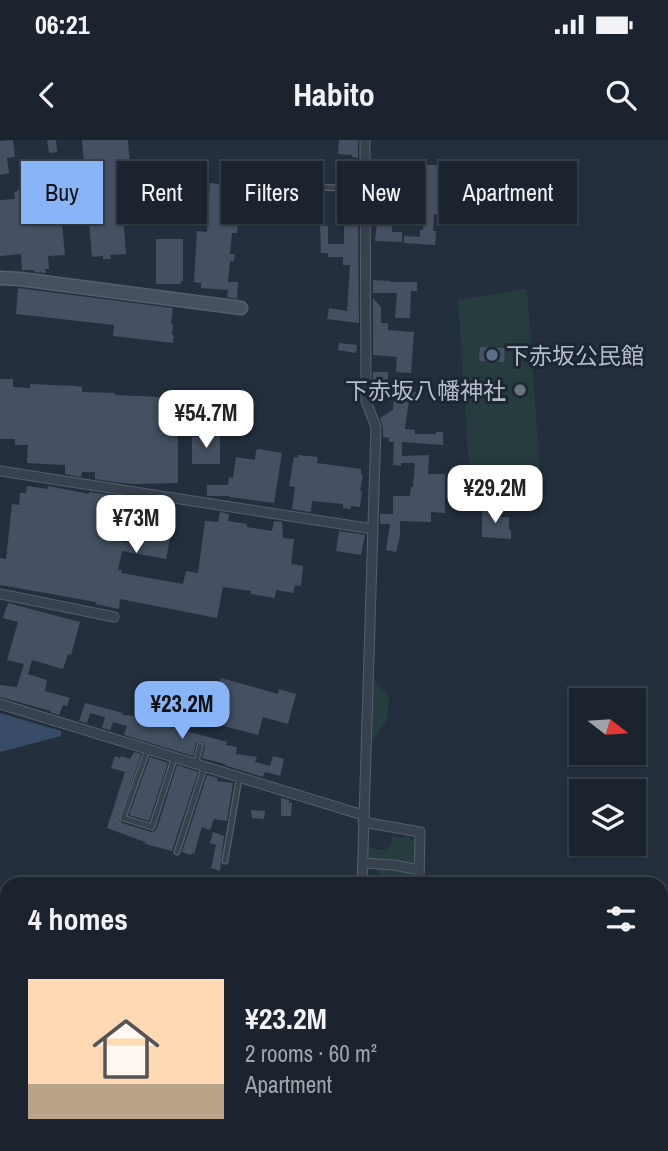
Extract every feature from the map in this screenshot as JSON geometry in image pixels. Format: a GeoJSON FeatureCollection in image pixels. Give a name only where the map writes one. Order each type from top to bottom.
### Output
{"type":"FeatureCollection","features":[{"type":"Feature","properties":{"kind":"street"},"geometry":{"type":"LineString","coordinates":[[365,140],[365,161]]}},
{"type":"Feature","properties":{"kind":"street"},"geometry":{"type":"LineString","coordinates":[[362,877],[376,427],[366,401],[365,224]]}},
{"type":"Feature","properties":{"kind":"street"},"geometry":{"type":"LineString","coordinates":[[0,278],[241,308]]}},
{"type":"Feature","properties":{"kind":"street"},"geometry":{"type":"LineString","coordinates":[[0,471],[373,529]]}},
{"type":"Feature","properties":{"kind":"street"},"geometry":{"type":"LineString","coordinates":[[0,594],[114,617]]}},
{"type":"Feature","properties":{"kind":"street"},"geometry":{"type":"LineString","coordinates":[[0,704],[363,818],[420,832],[419,877]]}},
{"type":"Feature","properties":{"kind":"street"},"geometry":{"type":"LineString","coordinates":[[363,863],[419,870]]}},
{"type":"Feature","properties":{"kind":"lane"},"geometry":{"type":"LineString","coordinates":[[177,852],[200,766],[200,747]]}},
{"type":"Feature","properties":{"kind":"lane"},"geometry":{"type":"LineString","coordinates":[[147,749],[123,818],[152,827],[174,758]]}},
{"type":"Feature","properties":{"kind":"lane"},"geometry":{"type":"LineString","coordinates":[[225,861],[239,778]]}},
{"type":"Feature","properties":{"kind":"green space"},"geometry":{"type":"Polygon","coordinates":[[[527,289],[542,501],[471,498],[458,300],[527,289]]]}},
{"type":"Feature","properties":{"kind":"green space"},"geometry":{"type":"Polygon","coordinates":[[[373,679],[389,697],[387,720],[374,738],[367,737],[373,679]]]}},
{"type":"Feature","properties":{"kind":"green space"},"geometry":{"type":"Polygon","coordinates":[[[393,836],[413,839],[418,849],[411,854],[418,855],[415,864],[368,859],[365,856],[366,849],[371,847],[385,850],[390,847],[393,836]]]}},
{"type":"Feature","properties":{"kind":"green space"},"geometry":{"type":"Polygon","coordinates":[[[377,869],[411,874],[412,877],[383,877],[377,869]]]}},
{"type":"Feature","properties":{"kind":"water"},"geometry":{"type":"Polygon","coordinates":[[[0,713],[61,731],[61,736],[0,752],[0,713]]]}},
{"type":"Feature","properties":{"kind":"building"},"geometry":{"type":"Polygon","coordinates":[[[13,140],[15,157],[7,158],[9,173],[0,175],[0,141],[13,140]]]}},
{"type":"Feature","properties":{"kind":"building"},"geometry":{"type":"Polygon","coordinates":[[[47,140],[56,140],[57,152],[49,153],[47,140]]]}},
{"type":"Feature","properties":{"kind":"building"},"geometry":{"type":"Polygon","coordinates":[[[82,140],[128,140],[129,161],[117,161],[117,224],[124,224],[126,254],[110,255],[111,259],[103,259],[103,256],[92,257],[89,224],[103,224],[103,161],[84,161],[82,140]]]}},
{"type":"Feature","properties":{"kind":"building"},"geometry":{"type":"Polygon","coordinates":[[[339,140],[358,140],[358,158],[338,154],[339,140]]]}},
{"type":"Feature","properties":{"kind":"building"},"geometry":{"type":"Polygon","coordinates":[[[425,165],[439,165],[439,214],[434,214],[433,231],[436,231],[435,245],[404,243],[404,236],[420,237],[420,230],[423,230],[425,165]]]}},
{"type":"Feature","properties":{"kind":"building"},"geometry":{"type":"Polygon","coordinates":[[[210,183],[221,184],[221,224],[238,224],[237,233],[232,233],[230,254],[235,254],[234,261],[230,261],[228,282],[238,282],[237,299],[227,297],[228,290],[201,288],[201,283],[194,282],[197,231],[207,232],[210,183]]]}},
{"type":"Feature","properties":{"kind":"building"},"geometry":{"type":"Polygon","coordinates":[[[21,189],[21,224],[62,224],[65,255],[48,256],[49,269],[45,269],[46,273],[22,270],[21,254],[0,256],[0,200],[15,199],[14,192],[21,189]]]}},
{"type":"Feature","properties":{"kind":"building"},"geometry":{"type":"Polygon","coordinates":[[[344,224],[358,224],[359,323],[327,319],[329,308],[347,311],[350,265],[343,265],[343,257],[328,257],[328,253],[321,253],[320,226],[328,226],[328,244],[344,244],[344,224]]]}},
{"type":"Feature","properties":{"kind":"building"},"geometry":{"type":"Polygon","coordinates":[[[377,224],[392,224],[392,232],[402,232],[402,242],[375,241],[377,224]]]}},
{"type":"Feature","properties":{"kind":"building"},"geometry":{"type":"Polygon","coordinates":[[[156,239],[183,239],[181,284],[156,284],[156,239]]]}},
{"type":"Feature","properties":{"kind":"building"},"geometry":{"type":"Polygon","coordinates":[[[373,280],[417,282],[417,291],[411,291],[410,318],[395,318],[397,293],[373,293],[373,280]]]}},
{"type":"Feature","properties":{"kind":"building"},"geometry":{"type":"Polygon","coordinates":[[[18,288],[173,308],[173,343],[113,336],[114,325],[16,314],[18,288]]]}},
{"type":"Feature","properties":{"kind":"building"},"geometry":{"type":"Polygon","coordinates":[[[373,298],[381,307],[381,323],[388,323],[388,330],[414,332],[411,373],[396,372],[397,357],[373,355],[373,298]]]}},
{"type":"Feature","properties":{"kind":"building"},"geometry":{"type":"Polygon","coordinates":[[[339,343],[357,345],[356,353],[338,350],[339,343]]]}},
{"type":"Feature","properties":{"kind":"building","name":"下赤坂公民館"},"geometry":{"type":"Polygon","coordinates":[[[480,347],[505,348],[504,362],[479,361],[480,347]]]}},
{"type":"Feature","properties":{"kind":"building"},"geometry":{"type":"Polygon","coordinates":[[[373,372],[388,372],[388,381],[385,381],[386,393],[373,393],[373,372]]]}},
{"type":"Feature","properties":{"kind":"building"},"geometry":{"type":"Polygon","coordinates":[[[0,379],[13,379],[13,387],[30,388],[30,384],[75,386],[82,387],[82,392],[161,397],[161,432],[178,434],[178,483],[114,482],[95,479],[95,472],[82,472],[81,477],[65,474],[65,465],[27,463],[28,445],[15,445],[15,439],[0,439],[0,379]]]}},
{"type":"Feature","properties":{"kind":"building"},"geometry":{"type":"Polygon","coordinates":[[[409,392],[418,392],[419,399],[409,400],[405,429],[415,430],[415,434],[443,432],[443,445],[402,442],[402,456],[429,455],[428,474],[445,474],[445,513],[431,512],[431,522],[400,521],[396,552],[386,550],[390,524],[380,524],[380,514],[393,514],[393,496],[410,496],[415,465],[393,465],[394,442],[383,437],[380,418],[393,410],[394,399],[408,399],[409,392]]]}},
{"type":"Feature","properties":{"kind":"building"},"geometry":{"type":"Polygon","coordinates":[[[220,436],[220,464],[192,464],[192,437],[220,436]]]}},
{"type":"Feature","properties":{"kind":"building"},"geometry":{"type":"Polygon","coordinates":[[[258,449],[282,453],[274,503],[230,496],[207,496],[207,485],[228,485],[229,477],[233,478],[236,457],[255,460],[258,449]]]}},
{"type":"Feature","properties":{"kind":"building"},"geometry":{"type":"Polygon","coordinates":[[[298,455],[318,457],[317,463],[361,469],[363,475],[360,507],[351,506],[350,509],[343,508],[343,504],[312,501],[311,512],[292,509],[295,487],[289,486],[294,457],[298,458],[298,455]]]}},
{"type":"Feature","properties":{"kind":"building"},"geometry":{"type":"Polygon","coordinates":[[[27,486],[48,489],[48,486],[89,494],[111,495],[112,505],[106,539],[127,543],[131,515],[172,518],[166,559],[122,551],[118,570],[122,570],[121,573],[183,584],[186,571],[198,573],[205,521],[218,522],[220,512],[229,514],[228,521],[247,524],[247,527],[272,531],[274,521],[282,522],[283,538],[294,539],[291,564],[303,566],[301,586],[295,585],[293,593],[276,590],[275,598],[223,587],[217,618],[120,599],[119,609],[96,602],[0,585],[0,558],[6,559],[12,504],[19,505],[20,493],[26,493],[27,486]]]}},
{"type":"Feature","properties":{"kind":"building"},"geometry":{"type":"Polygon","coordinates":[[[482,506],[496,509],[497,517],[509,517],[511,539],[482,537],[482,506]]]}},
{"type":"Feature","properties":{"kind":"building"},"geometry":{"type":"Polygon","coordinates":[[[339,531],[365,535],[361,555],[336,551],[339,531]]]}},
{"type":"Feature","properties":{"kind":"building"},"geometry":{"type":"Polygon","coordinates":[[[8,603],[80,622],[71,655],[68,654],[63,669],[32,660],[28,674],[47,680],[45,691],[70,698],[59,715],[0,697],[0,685],[17,687],[24,664],[7,660],[18,622],[3,618],[8,603]]]}},
{"type":"Feature","properties":{"kind":"building"},"geometry":{"type":"Polygon","coordinates":[[[221,678],[278,694],[279,689],[296,694],[288,724],[263,717],[258,735],[209,722],[221,678]]]}},
{"type":"Feature","properties":{"kind":"building"},"geometry":{"type":"Polygon","coordinates":[[[85,703],[227,742],[226,745],[237,747],[236,754],[257,757],[255,762],[270,766],[273,756],[284,759],[280,776],[265,772],[263,777],[202,758],[205,746],[202,742],[196,743],[193,756],[124,735],[127,726],[113,722],[110,730],[102,728],[105,717],[90,713],[87,723],[79,721],[85,703]]]}},
{"type":"Feature","properties":{"kind":"building"},"geometry":{"type":"Polygon","coordinates":[[[134,752],[141,754],[119,820],[122,823],[155,831],[177,765],[198,772],[172,851],[107,828],[125,772],[111,768],[115,756],[130,759],[134,752]]]}},
{"type":"Feature","properties":{"kind":"building"},"geometry":{"type":"Polygon","coordinates":[[[150,757],[168,763],[149,821],[129,815],[150,757]]]}},
{"type":"Feature","properties":{"kind":"building"},"geometry":{"type":"Polygon","coordinates":[[[207,775],[218,778],[217,781],[233,783],[227,821],[214,819],[210,830],[202,827],[194,854],[191,855],[182,852],[207,775]]]}},
{"type":"Feature","properties":{"kind":"building"},"geometry":{"type":"Polygon","coordinates":[[[281,798],[292,803],[291,816],[281,816],[281,798]]]}},
{"type":"Feature","properties":{"kind":"building"},"geometry":{"type":"Polygon","coordinates":[[[251,810],[265,811],[264,819],[252,818],[251,810]]]}},
{"type":"Feature","properties":{"kind":"building"},"geometry":{"type":"Polygon","coordinates":[[[213,832],[224,836],[220,871],[211,868],[216,845],[210,843],[213,832]]]}},
{"type":"Feature","properties":{"kind":"place","name":"下赤坂公民館"},"geometry":{"type":"Point","coordinates":[492,355]}},
{"type":"Feature","properties":{"kind":"place","name":"下赤坂八幡神社"},"geometry":{"type":"Point","coordinates":[520,390]}}]}
